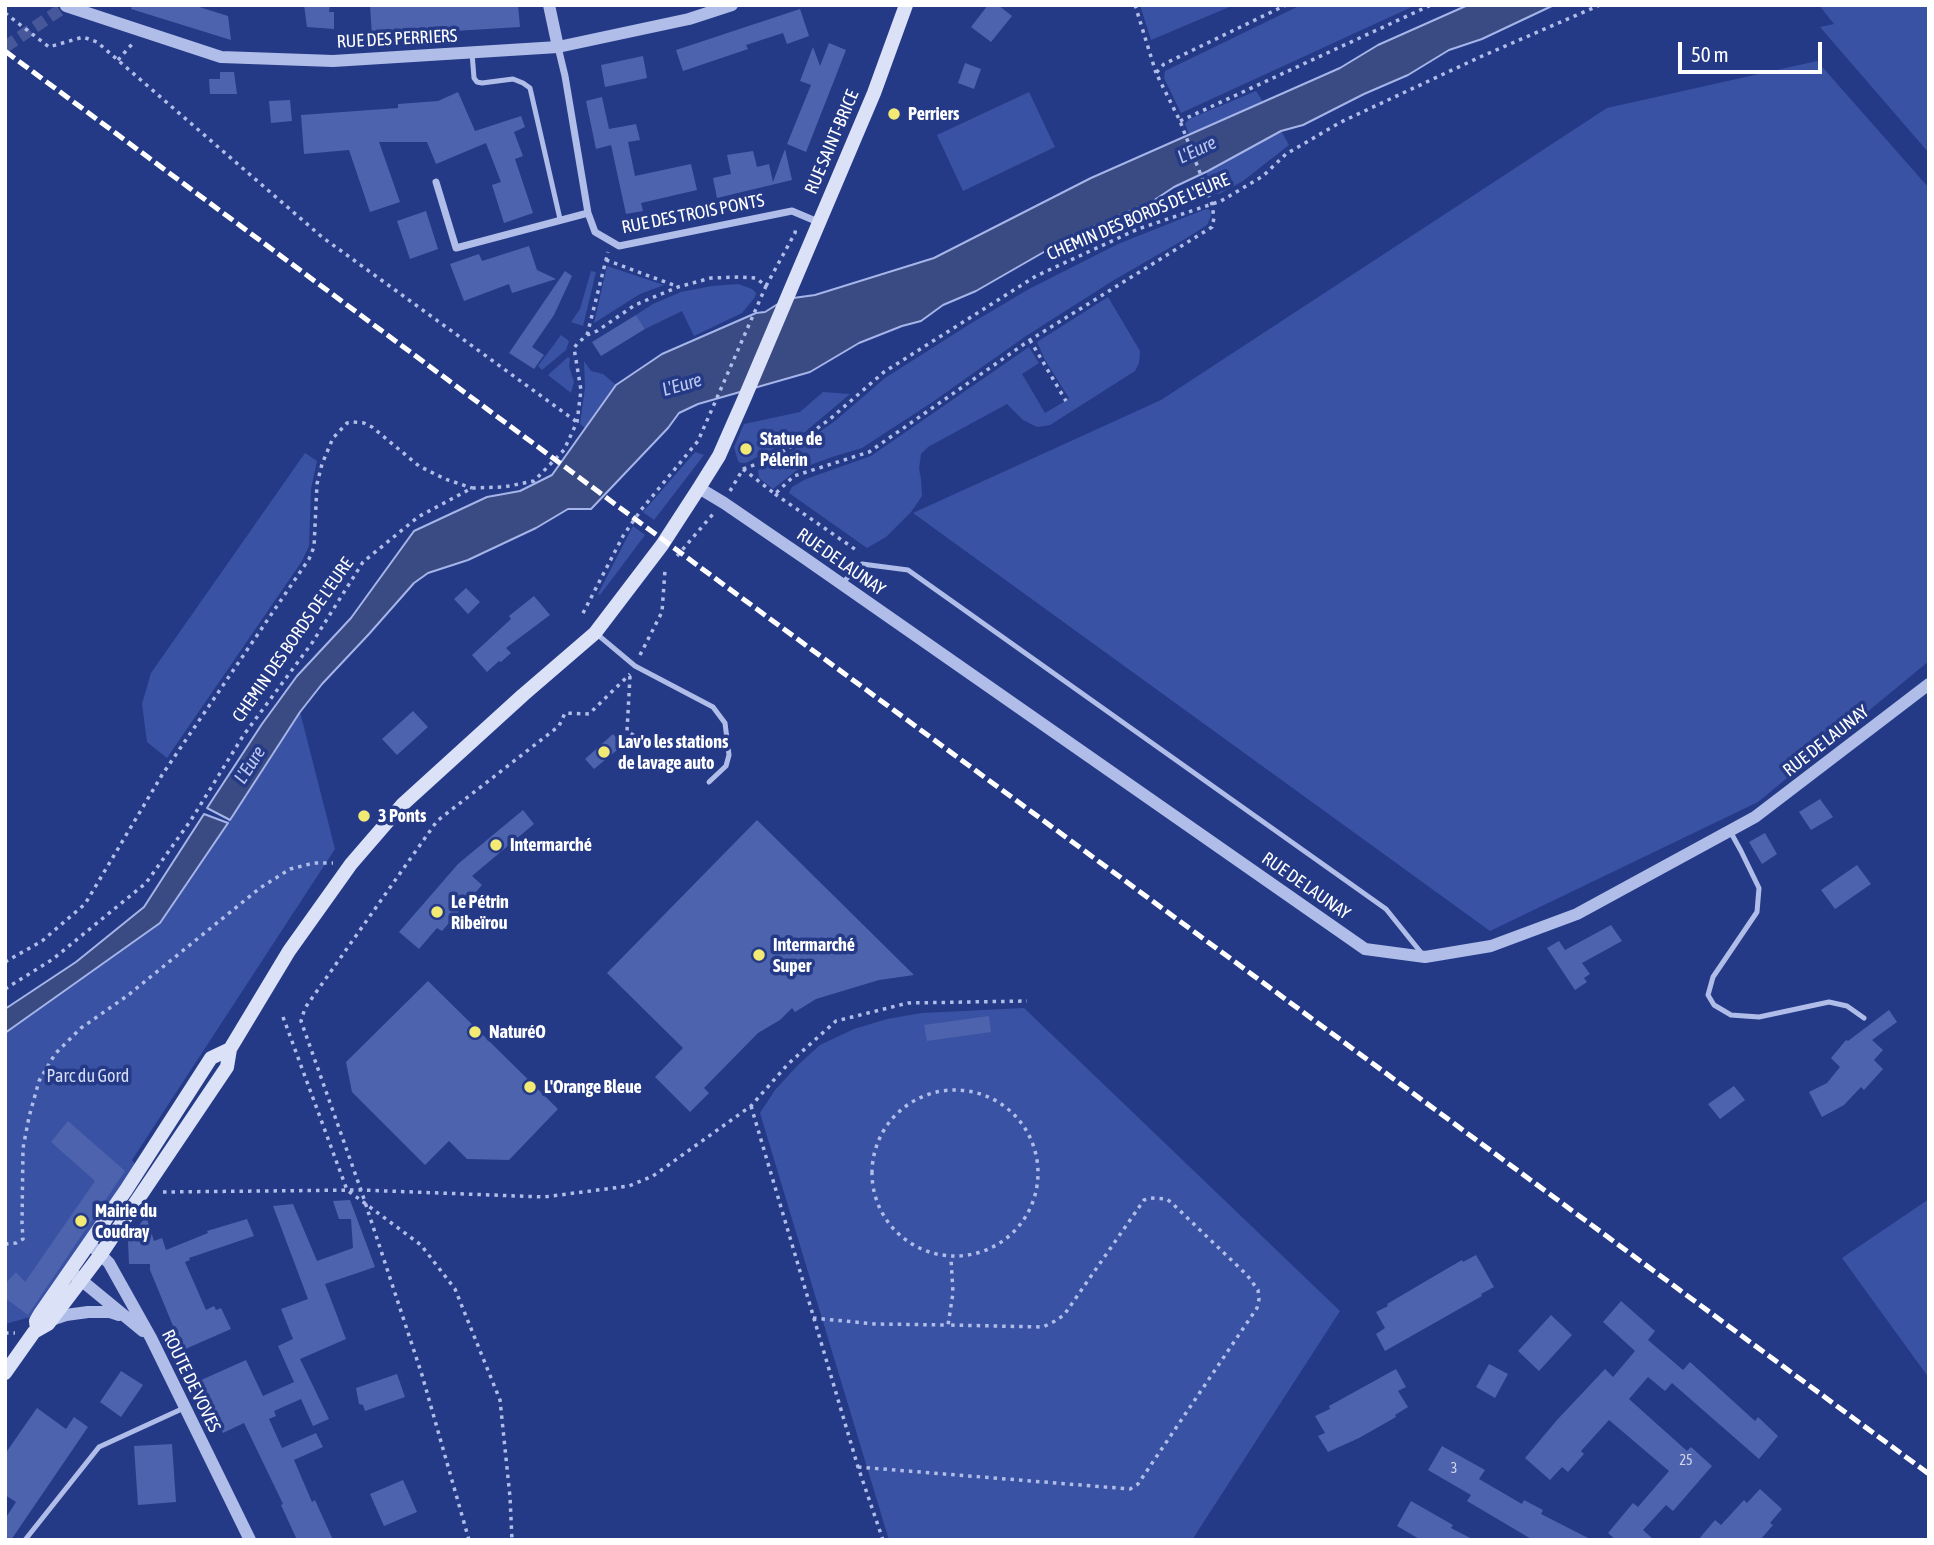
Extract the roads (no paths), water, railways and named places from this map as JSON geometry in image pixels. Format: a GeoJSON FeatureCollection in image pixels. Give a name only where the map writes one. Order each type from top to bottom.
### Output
{"type":"FeatureCollection","features":[{"type":"Feature","properties":{"kind":"main road","name":"RUE SAINT-BRICE"},"geometry":{"type":"LineString","coordinates":[[230,1049],[289,951],[351,864],[402,805],[595,633],[662,545],[699,488],[719,456],[745,397],[874,93],[906,5]]}},
{"type":"Feature","properties":{"kind":"main road"},"geometry":{"type":"LineString","coordinates":[[5,1373],[37,1329],[45,1327],[46,1317],[76,1270],[142,1192],[227,1067],[230,1049]]}},
{"type":"Feature","properties":{"kind":"main road"},"geometry":{"type":"LineString","coordinates":[[95,1249],[211,1058],[230,1049]]}},
{"type":"Feature","properties":{"kind":"street"},"geometry":{"type":"LineString","coordinates":[[549,5],[558,47]]}},
{"type":"Feature","properties":{"kind":"street","name":"RUE DES PERRIERS"},"geometry":{"type":"LineString","coordinates":[[66,6],[221,57],[333,61],[558,47],[689,19],[732,5]]}},
{"type":"Feature","properties":{"kind":"street","name":"RUE DES TROIS PONTS"},"geometry":{"type":"LineString","coordinates":[[558,47],[587,212],[595,232],[619,246],[792,211],[818,222]]}},
{"type":"Feature","properties":{"kind":"street"},"geometry":{"type":"LineString","coordinates":[[436,181],[456,248],[587,212]]}},
{"type":"Feature","properties":{"kind":"street","name":"RUE DE LAUNAY"},"geometry":{"type":"LineString","coordinates":[[699,488],[723,502],[1365,949],[1425,957],[1491,946],[1577,914],[1755,817],[1929,684]]}},
{"type":"Feature","properties":{"kind":"street","name":"ROUTE DE VOVES"},"geometry":{"type":"LineString","coordinates":[[95,1249],[109,1263],[151,1338],[250,1540]]}},
{"type":"Feature","properties":{"kind":"street"},"geometry":{"type":"LineString","coordinates":[[76,1270],[151,1338]]}},
{"type":"Feature","properties":{"kind":"street"},"geometry":{"type":"LineString","coordinates":[[46,1317],[110,1312],[129,1318]]}},
{"type":"Feature","properties":{"kind":"lane"},"geometry":{"type":"LineString","coordinates":[[472,53],[474,78],[477,82],[513,79],[530,88],[560,219]]}},
{"type":"Feature","properties":{"kind":"lane"},"geometry":{"type":"LineString","coordinates":[[841,584],[862,564],[908,570],[1386,909],[1425,957]]}},
{"type":"Feature","properties":{"kind":"lane"},"geometry":{"type":"LineString","coordinates":[[595,633],[635,666],[713,707],[725,723],[729,755],[726,766],[709,782]]}},
{"type":"Feature","properties":{"kind":"lane"},"geometry":{"type":"LineString","coordinates":[[1730,831],[1759,888],[1757,912],[1713,977],[1708,995],[1714,1005],[1731,1015],[1759,1017],[1829,1002],[1847,1006],[1864,1017]]}},
{"type":"Feature","properties":{"kind":"lane"},"geometry":{"type":"LineString","coordinates":[[25,1540],[99,1447],[184,1408]]}},
{"type":"Feature","properties":{"kind":"water","name":"L'Eure"},"geometry":{"type":"Polygon","coordinates":[[[1468,5],[1554,5],[1482,39],[1449,50],[1408,75],[1303,125],[1281,131],[1174,187],[1153,201],[1070,237],[976,291],[943,305],[921,321],[859,343],[810,372],[698,404],[679,413],[591,509],[568,509],[536,528],[468,560],[428,573],[414,583],[300,712],[230,820],[207,808],[297,676],[351,618],[414,531],[487,497],[520,491],[552,475],[616,385],[662,354],[756,313],[765,312],[786,299],[815,295],[934,258],[1091,178],[1340,68],[1378,45],[1468,5]]]}},
{"type":"Feature","properties":{"kind":"water"},"geometry":{"type":"Polygon","coordinates":[[[204,814],[228,823],[160,923],[5,1033],[5,1009],[76,962],[144,907],[204,814]]]}},
{"type":"Feature","properties":{"kind":"tunnel"},"geometry":{"type":"LineString","coordinates":[[5,47],[66,6]]}},
{"type":"Feature","properties":{"kind":"railway"},"geometry":{"type":"LineString","coordinates":[[5,51],[1929,1474]]}},
{"type":"Feature","properties":{"kind":"place","name":"Perriers"},"geometry":{"type":"Point","coordinates":[894,114]}},
{"type":"Feature","properties":{"kind":"place","name":"Statue de Pélerin"},"geometry":{"type":"Point","coordinates":[746,449]}},
{"type":"Feature","properties":{"kind":"place","name":"Lav'o les stations de lavage auto"},"geometry":{"type":"Point","coordinates":[604,752]}},
{"type":"Feature","properties":{"kind":"place","name":"3 Ponts"},"geometry":{"type":"Point","coordinates":[364,816]}},
{"type":"Feature","properties":{"kind":"place","name":"Intermarché"},"geometry":{"type":"Point","coordinates":[496,845]}},
{"type":"Feature","properties":{"kind":"place","name":"Le Pétrin Ribeïrou"},"geometry":{"type":"Point","coordinates":[437,912]}},
{"type":"Feature","properties":{"kind":"place","name":"Intermarché Super"},"geometry":{"type":"Point","coordinates":[759,955]}},
{"type":"Feature","properties":{"kind":"place","name":"NaturéO"},"geometry":{"type":"Point","coordinates":[475,1032]}},
{"type":"Feature","properties":{"kind":"place","name":"L'Orange Bleue"},"geometry":{"type":"Point","coordinates":[530,1087]}},
{"type":"Feature","properties":{"kind":"place","name":"Mairie du Coudray"},"geometry":{"type":"Point","coordinates":[81,1221]}},
{"type":"Feature","properties":{"kind":"park label","name":"Parc du Gord"},"geometry":{"type":"Point","coordinates":[88,1076]}}]}
